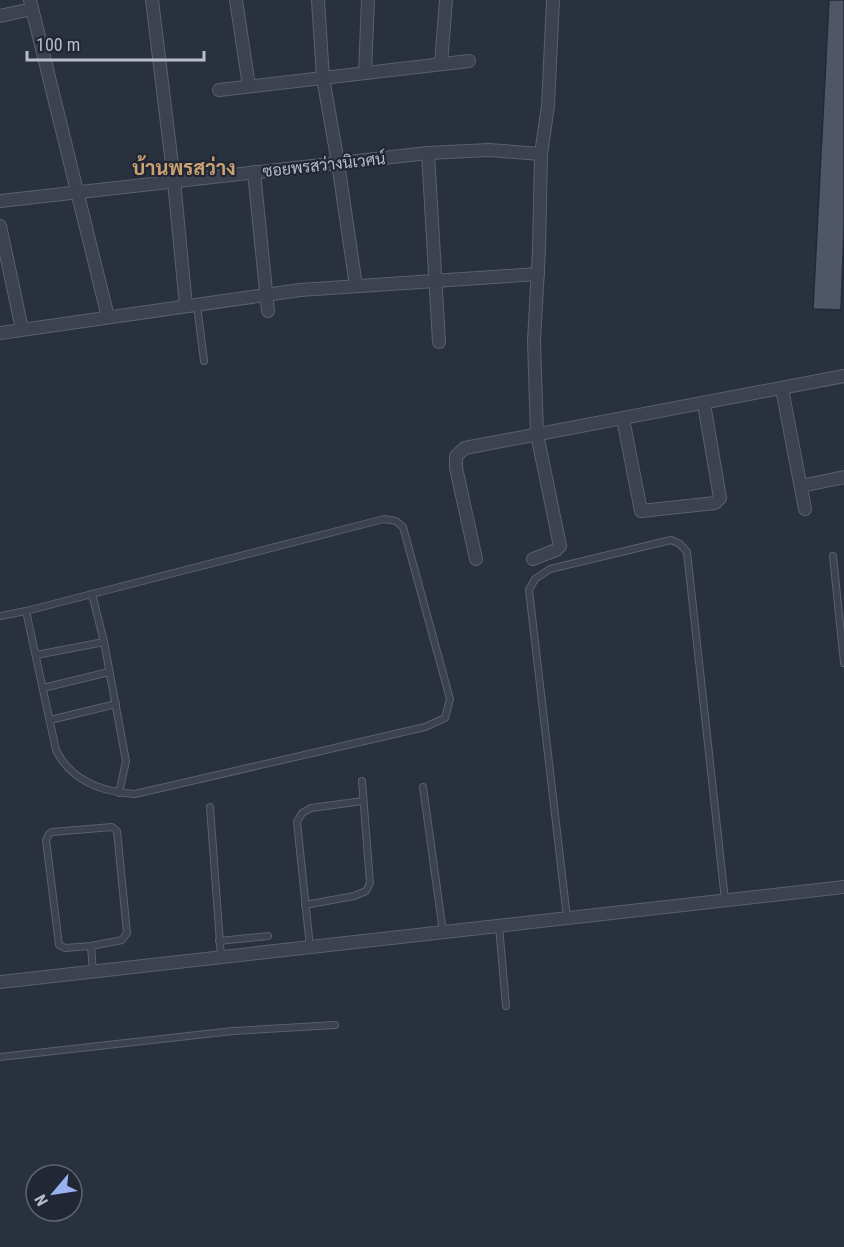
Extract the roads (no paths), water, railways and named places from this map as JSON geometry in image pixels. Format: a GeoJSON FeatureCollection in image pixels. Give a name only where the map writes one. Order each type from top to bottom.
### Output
{"type":"FeatureCollection","features":[{"type":"Feature","properties":{"kind":"street"},"geometry":{"type":"LineString","coordinates":[[152,0],[191,305]]}},
{"type":"Feature","properties":{"kind":"street"},"geometry":{"type":"LineString","coordinates":[[236,0],[249,86]]}},
{"type":"Feature","properties":{"kind":"street"},"geometry":{"type":"LineString","coordinates":[[318,0],[322,78],[338,163],[356,286]]}},
{"type":"Feature","properties":{"kind":"street"},"geometry":{"type":"LineString","coordinates":[[364,73],[368,0]]}},
{"type":"Feature","properties":{"kind":"street"},"geometry":{"type":"LineString","coordinates":[[441,64],[446,0]]}},
{"type":"Feature","properties":{"kind":"street"},"geometry":{"type":"LineString","coordinates":[[533,560],[560,546],[537,435],[534,341],[541,154],[548,106],[553,0]]}},
{"type":"Feature","properties":{"kind":"street"},"geometry":{"type":"LineString","coordinates":[[0,16],[31,4],[108,316]]}},
{"type":"Feature","properties":{"kind":"street"},"geometry":{"type":"LineString","coordinates":[[219,90],[469,61]]}},
{"type":"Feature","properties":{"kind":"street","name":"ซอยพรสว่างนิเวศน์"},"geometry":{"type":"LineString","coordinates":[[0,201],[428,153],[489,150],[541,154]]}},
{"type":"Feature","properties":{"kind":"street"},"geometry":{"type":"LineString","coordinates":[[428,153],[439,342]]}},
{"type":"Feature","properties":{"kind":"street"},"geometry":{"type":"LineString","coordinates":[[254,172],[268,311]]}},
{"type":"Feature","properties":{"kind":"street"},"geometry":{"type":"LineString","coordinates":[[0,226],[22,329]]}},
{"type":"Feature","properties":{"kind":"street"},"geometry":{"type":"LineString","coordinates":[[0,333],[267,294],[538,274]]}},
{"type":"Feature","properties":{"kind":"street"},"geometry":{"type":"LineString","coordinates":[[476,559],[456,468],[456,456],[465,448],[844,376]]}},
{"type":"Feature","properties":{"kind":"street"},"geometry":{"type":"LineString","coordinates":[[782,389],[805,508]]}},
{"type":"Feature","properties":{"kind":"street"},"geometry":{"type":"LineString","coordinates":[[623,419],[641,511],[715,503],[720,498],[704,404]]}},
{"type":"Feature","properties":{"kind":"street"},"geometry":{"type":"LineString","coordinates":[[801,486],[844,477]]}},
{"type":"Feature","properties":{"kind":"street"},"geometry":{"type":"LineString","coordinates":[[0,982],[844,887]]}},
{"type":"Feature","properties":{"kind":"lane"},"geometry":{"type":"LineString","coordinates":[[191,305],[204,361]]}},
{"type":"Feature","properties":{"kind":"lane"},"geometry":{"type":"LineString","coordinates":[[0,616],[384,519],[396,521],[403,527],[450,699],[445,718],[425,727],[135,794],[119,793],[92,785],[73,773],[62,762],[56,750],[26,611]]}},
{"type":"Feature","properties":{"kind":"lane"},"geometry":{"type":"LineString","coordinates":[[567,918],[529,590],[535,579],[550,569],[670,540],[680,543],[687,552],[725,900]]}},
{"type":"Feature","properties":{"kind":"lane"},"geometry":{"type":"LineString","coordinates":[[833,556],[844,663]]}},
{"type":"Feature","properties":{"kind":"lane"},"geometry":{"type":"LineString","coordinates":[[92,594],[104,642],[126,761],[119,793]]}},
{"type":"Feature","properties":{"kind":"lane"},"geometry":{"type":"LineString","coordinates":[[36,655],[104,642]]}},
{"type":"Feature","properties":{"kind":"lane"},"geometry":{"type":"LineString","coordinates":[[43,688],[109,672]]}},
{"type":"Feature","properties":{"kind":"lane"},"geometry":{"type":"LineString","coordinates":[[50,720],[116,704]]}},
{"type":"Feature","properties":{"kind":"lane"},"geometry":{"type":"LineString","coordinates":[[305,905],[354,896],[366,891],[370,883],[362,781]]}},
{"type":"Feature","properties":{"kind":"lane"},"geometry":{"type":"LineString","coordinates":[[423,787],[443,932]]}},
{"type":"Feature","properties":{"kind":"lane"},"geometry":{"type":"LineString","coordinates":[[310,947],[297,822],[302,813],[311,808],[363,801]]}},
{"type":"Feature","properties":{"kind":"lane"},"geometry":{"type":"LineString","coordinates":[[210,807],[221,957]]}},
{"type":"Feature","properties":{"kind":"lane"},"geometry":{"type":"LineString","coordinates":[[112,826],[117,831],[128,933],[122,940],[91,946],[65,948],[59,945],[46,840],[52,832],[112,826]]}},
{"type":"Feature","properties":{"kind":"lane"},"geometry":{"type":"LineString","coordinates":[[499,926],[506,1006]]}},
{"type":"Feature","properties":{"kind":"lane"},"geometry":{"type":"LineString","coordinates":[[219,941],[268,936]]}},
{"type":"Feature","properties":{"kind":"lane"},"geometry":{"type":"LineString","coordinates":[[91,946],[93,972]]}},
{"type":"Feature","properties":{"kind":"lane"},"geometry":{"type":"LineString","coordinates":[[0,1058],[233,1031],[335,1025]]}},
{"type":"Feature","properties":{"kind":"district","name":"บ้านพรสว่าง"},"geometry":{"type":"Point","coordinates":[184,168]}}]}
